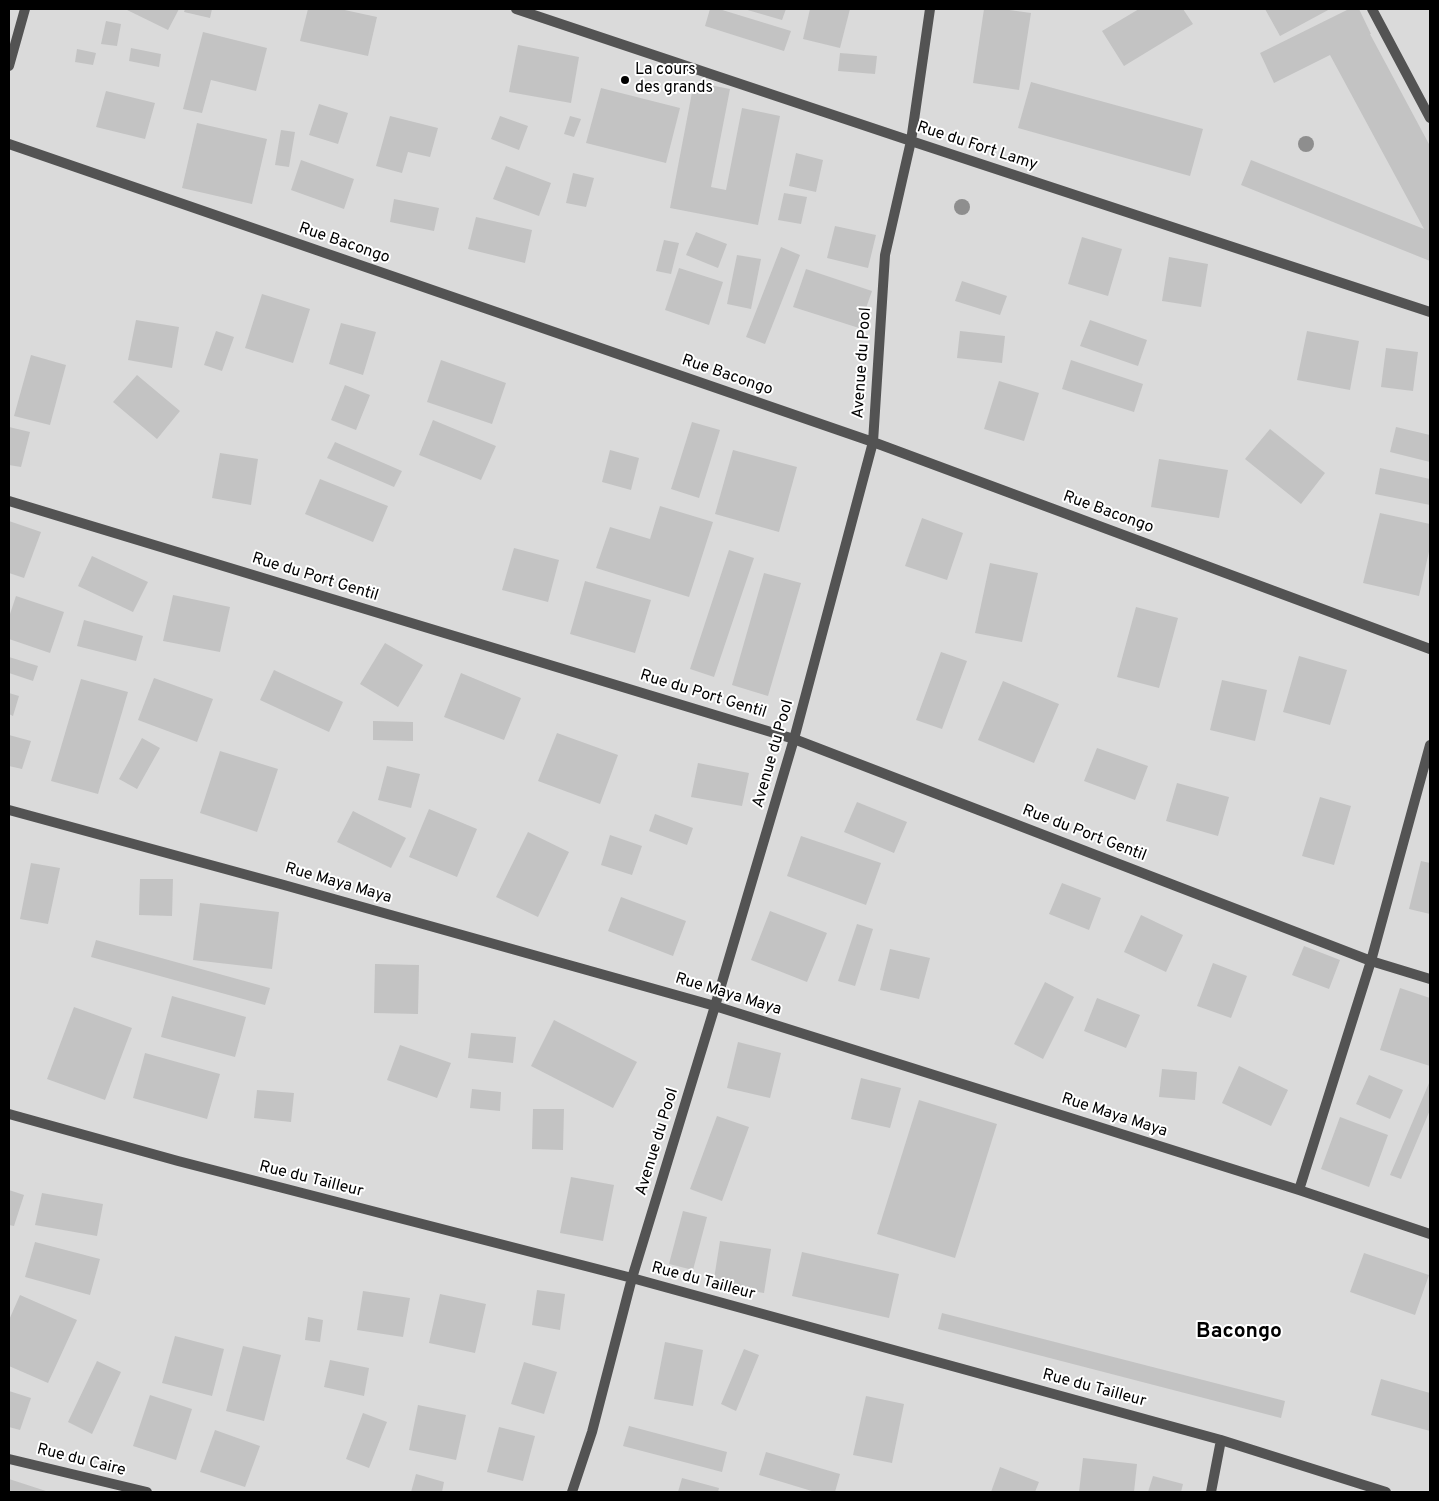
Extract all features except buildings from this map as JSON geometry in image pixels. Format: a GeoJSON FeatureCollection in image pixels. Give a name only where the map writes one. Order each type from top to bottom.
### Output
{"type":"FeatureCollection","features":[{"type":"Feature","properties":{"kind":"street"},"geometry":{"type":"LineString","coordinates":[[9,66],[25,9]]}},
{"type":"Feature","properties":{"kind":"street","name":"Rue du Fort Lamy"},"geometry":{"type":"LineString","coordinates":[[516,9],[1430,312]]}},
{"type":"Feature","properties":{"kind":"street","name":"Avenue du Pool"},"geometry":{"type":"LineString","coordinates":[[572,1492],[592,1432],[632,1278],[794,738],[872,442],[885,255],[911,141],[930,9]]}},
{"type":"Feature","properties":{"kind":"street"},"geometry":{"type":"LineString","coordinates":[[1372,9],[1430,118]]}},
{"type":"Feature","properties":{"kind":"street","name":"Rue Bacongo"},"geometry":{"type":"LineString","coordinates":[[9,144],[872,442],[1430,649]]}},
{"type":"Feature","properties":{"kind":"street","name":"Rue du Port Gentil"},"geometry":{"type":"LineString","coordinates":[[9,501],[794,738],[1371,961],[1430,980]]}},
{"type":"Feature","properties":{"kind":"street"},"geometry":{"type":"LineString","coordinates":[[1299,1190],[1371,961],[1430,745]]}},
{"type":"Feature","properties":{"kind":"street","name":"Rue Maya Maya"},"geometry":{"type":"LineString","coordinates":[[9,810],[294,887],[715,1006],[1299,1190],[1430,1234]]}},
{"type":"Feature","properties":{"kind":"street","name":"Rue du Tailleur"},"geometry":{"type":"LineString","coordinates":[[9,1114],[178,1161],[632,1278],[1221,1440],[1386,1492]]}},
{"type":"Feature","properties":{"kind":"street"},"geometry":{"type":"LineString","coordinates":[[1211,1492],[1221,1440]]}},
{"type":"Feature","properties":{"kind":"street","name":"Rue du Caire"},"geometry":{"type":"LineString","coordinates":[[9,1459],[147,1492]]}},
{"type":"Feature","properties":{"kind":"shaded area"},"geometry":{"type":"Polygon","coordinates":[[[9,9],[1430,9],[1430,1492],[9,1492],[9,9]]]}},
{"type":"Feature","properties":{"kind":"place","name":"La cours des grands"},"geometry":{"type":"Point","coordinates":[625,80]}},
{"type":"Feature","properties":{"kind":"district","name":"Bacongo"},"geometry":{"type":"Point","coordinates":[1239,1333]}}]}
